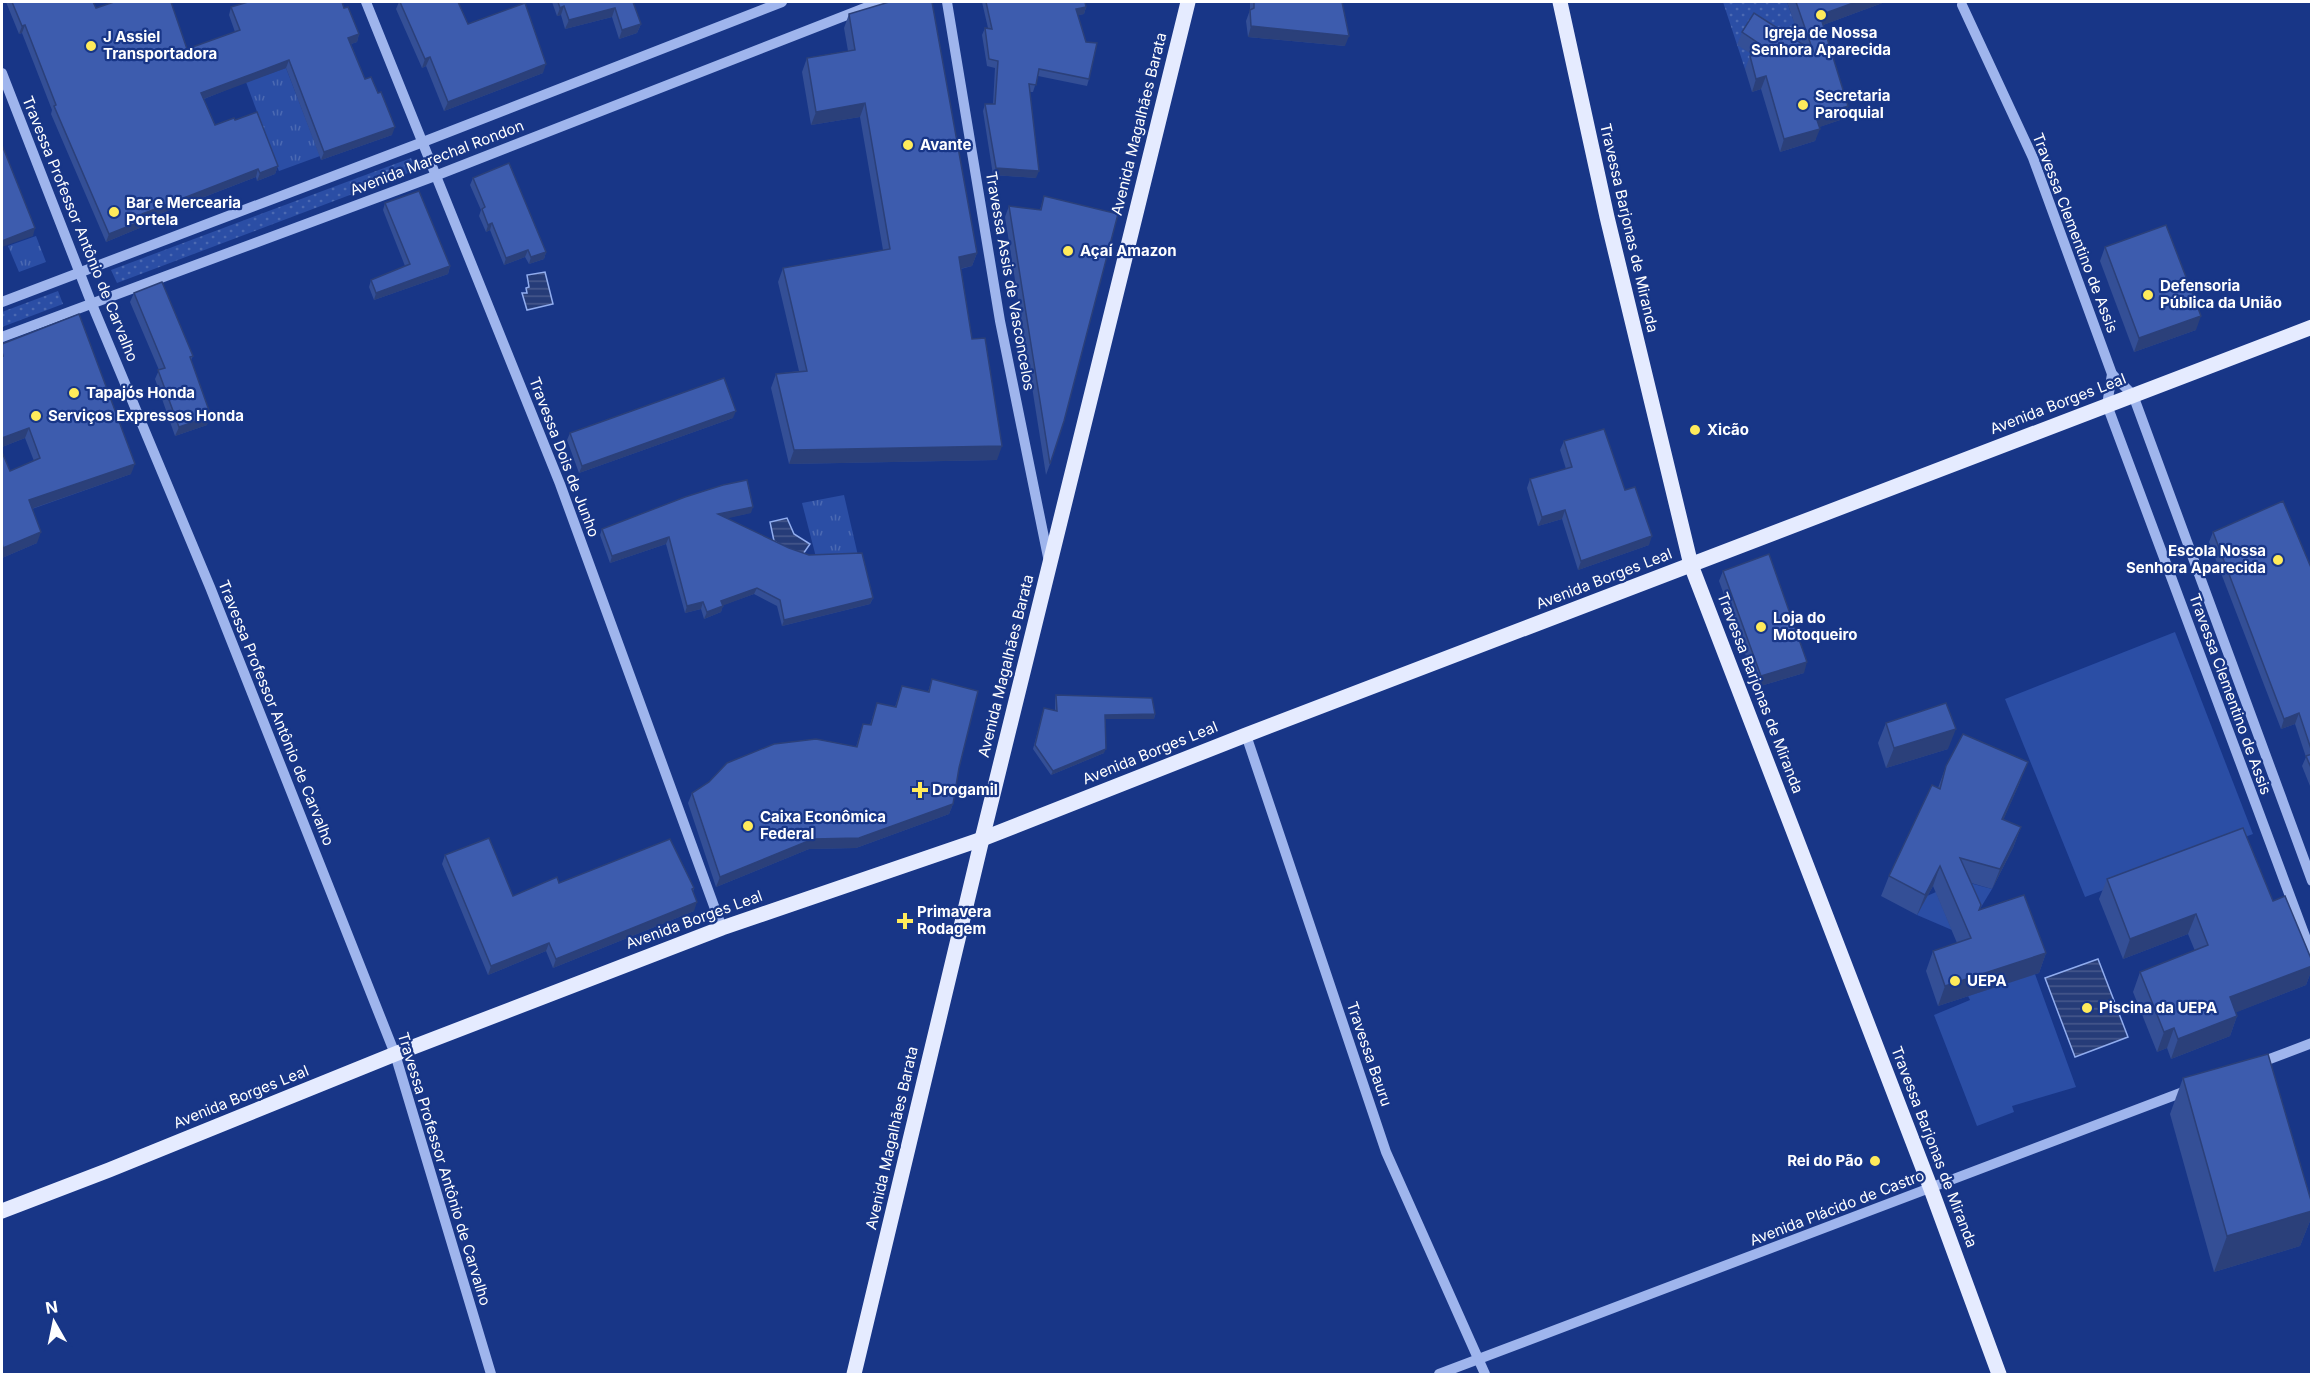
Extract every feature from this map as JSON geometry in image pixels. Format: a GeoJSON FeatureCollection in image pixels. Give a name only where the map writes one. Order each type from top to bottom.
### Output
{"type":"FeatureCollection","features":[{"type":"Feature","properties":{"kind":"main road","name":"Avenida Magalhães Barata"},"geometry":{"type":"LineString","coordinates":[[854,1374],[982,839],[1188,2]]}},
{"type":"Feature","properties":{"kind":"main road","name":"Travessa Barjonas de Miranda"},"geometry":{"type":"LineString","coordinates":[[1560,2],[1607,217],[1691,565],[1931,1189],[1999,1374]]}},
{"type":"Feature","properties":{"kind":"main road","name":"Avenida Borges Leal"},"geometry":{"type":"LineString","coordinates":[[2,1211],[120,1166],[395,1054],[722,928],[982,839],[1246,735],[2312,327]]}},
{"type":"Feature","properties":{"kind":"street","name":"Travessa Dois de Junho"},"geometry":{"type":"LineString","coordinates":[[366,2],[560,484],[722,928]]}},
{"type":"Feature","properties":{"kind":"street","name":"Avenida Marechal Rondon"},"geometry":{"type":"LineString","coordinates":[[2,302],[782,2]]}},
{"type":"Feature","properties":{"kind":"street","name":"Avenida Marechal Rondon"},"geometry":{"type":"LineString","coordinates":[[2,337],[435,176],[880,2]]}},
{"type":"Feature","properties":{"kind":"street","name":"Travessa Assis de Vasconcelos"},"geometry":{"type":"LineString","coordinates":[[947,2],[1000,321],[1049,564]]}},
{"type":"Feature","properties":{"kind":"street","name":"Travessa Clementino de Assis"},"geometry":{"type":"LineString","coordinates":[[1962,5],[2033,158],[2112,374],[2133,395],[2312,881]]}},
{"type":"Feature","properties":{"kind":"street","name":"Travessa Professor Antônio de Carvalho"},"geometry":{"type":"LineString","coordinates":[[2,73],[91,302],[214,598],[395,1054],[491,1374]]}},
{"type":"Feature","properties":{"kind":"street","name":"Travessa Clementino de Assis"},"geometry":{"type":"LineString","coordinates":[[2112,374],[2107,405],[2312,955]]}},
{"type":"Feature","properties":{"kind":"street","name":"Travessa Bauru"},"geometry":{"type":"LineString","coordinates":[[1246,735],[1386,1152],[1485,1374]]}},
{"type":"Feature","properties":{"kind":"street"},"geometry":{"type":"LineString","coordinates":[[2244,1069],[2312,1043]]}},
{"type":"Feature","properties":{"kind":"street","name":"Avenida Plácido de Castro"},"geometry":{"type":"LineString","coordinates":[[1439,1374],[2200,1086]]}},
{"type":"Feature","properties":{"kind":"green space"},"geometry":{"type":"Polygon","coordinates":[[[1723,2],[1787,2],[1798,33],[1821,48],[1745,69],[1723,2]]]}},
{"type":"Feature","properties":{"kind":"green space"},"geometry":{"type":"Polygon","coordinates":[[[286,68],[320,156],[279,171],[246,82],[286,68]]]}},
{"type":"Feature","properties":{"kind":"green space"},"geometry":{"type":"Polygon","coordinates":[[[411,158],[416,170],[117,283],[111,270],[411,158]]]}},
{"type":"Feature","properties":{"kind":"green space"},"geometry":{"type":"Polygon","coordinates":[[[36,236],[46,262],[19,272],[8,246],[36,236]]]}},
{"type":"Feature","properties":{"kind":"green space"},"geometry":{"type":"Polygon","coordinates":[[[58,291],[63,304],[2,327],[2,312],[58,291]]]}},
{"type":"Feature","properties":{"kind":"green space"},"geometry":{"type":"Polygon","coordinates":[[[844,495],[859,560],[817,561],[802,503],[844,495]]]}},
{"type":"Feature","properties":{"kind":"green space"},"geometry":{"type":"Polygon","coordinates":[[[2175,632],[2253,834],[2085,897],[2005,699],[2175,632]]]}},
{"type":"Feature","properties":{"kind":"green space"},"geometry":{"type":"Polygon","coordinates":[[[1962,881],[1992,889],[1972,922],[1962,881]]]}},
{"type":"Feature","properties":{"kind":"green space"},"geometry":{"type":"Polygon","coordinates":[[[1936,892],[1952,930],[1917,915],[1927,896],[1936,892]]]}},
{"type":"Feature","properties":{"kind":"green space"},"geometry":{"type":"Polygon","coordinates":[[[2035,974],[2076,1087],[2012,1106],[2014,1112],[1977,1126],[1934,1015],[1970,1000],[1968,996],[2035,974]]]}},
{"type":"Feature","properties":{"kind":"shaded area"},"geometry":{"type":"Polygon","coordinates":[[[545,272],[553,304],[527,310],[522,293],[527,293],[526,288],[529,287],[527,275],[545,272]]]}},
{"type":"Feature","properties":{"kind":"shaded area"},"geometry":{"type":"Polygon","coordinates":[[[787,518],[794,534],[810,544],[801,557],[774,541],[770,522],[787,518]]]}},
{"type":"Feature","properties":{"kind":"shaded area","name":"Piscina da UEPA"},"geometry":{"type":"Polygon","coordinates":[[[2098,959],[2128,1037],[2075,1057],[2045,978],[2098,959]]]}},
{"type":"Feature","properties":{"kind":"building"},"geometry":{"type":"Polygon","coordinates":[[[12,2],[93,2],[96,8],[114,2],[171,2],[187,49],[240,30],[231,7],[248,2],[342,2],[344,8],[348,7],[359,34],[348,38],[365,79],[371,77],[378,93],[381,92],[395,127],[324,152],[289,60],[201,93],[215,125],[257,112],[278,166],[260,173],[258,169],[142,214],[144,220],[109,234],[54,106],[56,105],[25,25],[22,26],[12,2]]]}},
{"type":"Feature","properties":{"kind":"building"},"geometry":{"type":"Polygon","coordinates":[[[400,2],[458,2],[468,24],[525,3],[546,64],[448,102],[430,57],[425,59],[400,2]]]}},
{"type":"Feature","properties":{"kind":"building"},"geometry":{"type":"Polygon","coordinates":[[[558,2],[633,2],[641,24],[622,30],[615,8],[569,20],[564,6],[560,8],[558,2]]]}},
{"type":"Feature","properties":{"kind":"building","name":"Avante"},"geometry":{"type":"Polygon","coordinates":[[[889,2],[932,2],[977,253],[959,257],[972,339],[985,338],[1002,446],[794,450],[776,374],[807,371],[783,268],[890,249],[865,103],[816,112],[807,58],[855,50],[849,14],[889,2]]]}},
{"type":"Feature","properties":{"kind":"building"},"geometry":{"type":"Polygon","coordinates":[[[986,2],[1085,2],[1086,7],[1076,9],[1086,42],[1097,43],[1089,79],[1039,69],[1036,85],[1029,84],[1039,171],[996,168],[985,104],[995,104],[998,61],[989,59],[985,28],[992,29],[986,2]]]}},
{"type":"Feature","properties":{"kind":"building"},"geometry":{"type":"Polygon","coordinates":[[[1254,2],[1342,2],[1349,36],[1251,26],[1250,10],[1254,8],[1254,2]]]}},
{"type":"Feature","properties":{"kind":"building"},"geometry":{"type":"Polygon","coordinates":[[[1796,2],[1856,2],[1820,15],[1848,106],[1816,117],[1820,129],[1784,139],[1766,76],[1756,79],[1750,56],[1770,51],[1742,32],[1754,13],[1813,51],[1796,2]]]}},
{"type":"Feature","properties":{"kind":"building"},"geometry":{"type":"Polygon","coordinates":[[[2,145],[35,228],[2,241],[2,145]]]}},
{"type":"Feature","properties":{"kind":"building"},"geometry":{"type":"Polygon","coordinates":[[[509,163],[546,252],[531,257],[528,250],[506,258],[492,223],[488,225],[482,209],[485,207],[473,178],[509,163]]]}},
{"type":"Feature","properties":{"kind":"building"},"geometry":{"type":"Polygon","coordinates":[[[419,191],[450,266],[376,293],[371,280],[410,264],[385,203],[419,191]]]}},
{"type":"Feature","properties":{"kind":"building"},"geometry":{"type":"Polygon","coordinates":[[[1044,196],[1118,214],[1064,421],[1050,464],[1009,206],[1041,210],[1044,196]]]}},
{"type":"Feature","properties":{"kind":"building","name":"Defensoria Pública da União"},"geometry":{"type":"Polygon","coordinates":[[[2166,225],[2201,316],[2139,338],[2105,247],[2166,225]]]}},
{"type":"Feature","properties":{"kind":"building"},"geometry":{"type":"Polygon","coordinates":[[[162,282],[193,356],[190,357],[211,416],[179,427],[158,370],[165,368],[134,293],[162,282]]]}},
{"type":"Feature","properties":{"kind":"building"},"geometry":{"type":"Polygon","coordinates":[[[79,314],[135,464],[29,500],[41,532],[3,548],[2,452],[10,471],[40,458],[29,428],[2,438],[2,344],[79,314]]]}},
{"type":"Feature","properties":{"kind":"building"},"geometry":{"type":"Polygon","coordinates":[[[724,378],[736,411],[582,466],[570,433],[724,378]]]}},
{"type":"Feature","properties":{"kind":"building"},"geometry":{"type":"Polygon","coordinates":[[[1604,429],[1625,490],[1635,487],[1652,536],[1581,561],[1565,510],[1542,517],[1530,479],[1572,467],[1564,441],[1604,429]]]}},
{"type":"Feature","properties":{"kind":"building"},"geometry":{"type":"Polygon","coordinates":[[[747,480],[753,507],[718,514],[789,548],[809,555],[862,553],[873,598],[784,620],[780,600],[757,588],[721,601],[723,606],[707,612],[703,602],[687,606],[669,537],[612,556],[602,529],[685,497],[747,480]]]}},
{"type":"Feature","properties":{"kind":"building"},"geometry":{"type":"Polygon","coordinates":[[[2283,501],[2312,570],[2312,752],[2299,713],[2284,719],[2213,532],[2283,501]]]}},
{"type":"Feature","properties":{"kind":"building","name":"Loja do Motoqueiro"},"geometry":{"type":"Polygon","coordinates":[[[1769,554],[1807,662],[1761,676],[1723,571],[1769,554]]]}},
{"type":"Feature","properties":{"kind":"building"},"geometry":{"type":"Polygon","coordinates":[[[932,679],[978,691],[959,768],[953,804],[859,838],[813,839],[720,877],[692,793],[709,782],[727,763],[774,744],[816,739],[857,747],[863,724],[871,725],[877,703],[896,707],[902,686],[929,692],[932,679]]]}},
{"type":"Feature","properties":{"kind":"building"},"geometry":{"type":"Polygon","coordinates":[[[1056,695],[1152,698],[1155,714],[1105,715],[1106,749],[1053,771],[1035,745],[1044,708],[1057,711],[1056,695]]]}},
{"type":"Feature","properties":{"kind":"building"},"geometry":{"type":"Polygon","coordinates":[[[1946,703],[1956,729],[1894,748],[1886,723],[1946,703]]]}},
{"type":"Feature","properties":{"kind":"building"},"geometry":{"type":"Polygon","coordinates":[[[1963,734],[2028,762],[2002,819],[2021,827],[2000,869],[1960,858],[1981,905],[1979,910],[2024,895],[2046,953],[1945,986],[1933,951],[1971,938],[1940,866],[1925,895],[1889,876],[1932,785],[1940,789],[1946,766],[1963,734]]]}},
{"type":"Feature","properties":{"kind":"building"},"geometry":{"type":"Polygon","coordinates":[[[2312,754],[2312,770],[2306,756],[2312,754]]]}},
{"type":"Feature","properties":{"kind":"building"},"geometry":{"type":"Polygon","coordinates":[[[2243,828],[2273,901],[2285,896],[2312,966],[2230,997],[2237,1016],[2178,1039],[2174,1028],[2164,1032],[2140,972],[2208,945],[2196,914],[2130,939],[2107,879],[2243,828]]]}},
{"type":"Feature","properties":{"kind":"building"},"geometry":{"type":"Polygon","coordinates":[[[489,838],[513,896],[557,877],[559,883],[670,839],[694,888],[692,889],[697,902],[556,959],[549,943],[491,966],[445,855],[489,838]]]}},
{"type":"Feature","properties":{"kind":"building"},"geometry":{"type":"Polygon","coordinates":[[[2268,1054],[2312,1204],[2312,1211],[2227,1236],[2183,1078],[2268,1054]]]}},
{"type":"Feature","properties":{"kind":"place","name":"Igreja de Nossa Senhora Aparecida"},"geometry":{"type":"Point","coordinates":[1821,15]}},
{"type":"Feature","properties":{"kind":"place","name":"J Assiel Transportadora"},"geometry":{"type":"Point","coordinates":[91,46]}},
{"type":"Feature","properties":{"kind":"place","name":"Secretaria Paroquial"},"geometry":{"type":"Point","coordinates":[1803,105]}},
{"type":"Feature","properties":{"kind":"place","name":"Avante"},"geometry":{"type":"Point","coordinates":[908,145]}},
{"type":"Feature","properties":{"kind":"place","name":"Bar e Mercearia Portela"},"geometry":{"type":"Point","coordinates":[114,212]}},
{"type":"Feature","properties":{"kind":"place","name":"Açaí Amazon"},"geometry":{"type":"Point","coordinates":[1068,251]}},
{"type":"Feature","properties":{"kind":"place","name":"Defensoria Pública da União"},"geometry":{"type":"Point","coordinates":[2148,295]}},
{"type":"Feature","properties":{"kind":"place","name":"Tapajós Honda"},"geometry":{"type":"Point","coordinates":[74,393]}},
{"type":"Feature","properties":{"kind":"place","name":"Serviços Expressos Honda"},"geometry":{"type":"Point","coordinates":[36,416]}},
{"type":"Feature","properties":{"kind":"place","name":"Xicão"},"geometry":{"type":"Point","coordinates":[1695,430]}},
{"type":"Feature","properties":{"kind":"place","name":"Escola Nossa Senhora Aparecida"},"geometry":{"type":"Point","coordinates":[2278,560]}},
{"type":"Feature","properties":{"kind":"place","name":"Loja do Motoqueiro"},"geometry":{"type":"Point","coordinates":[1761,627]}},
{"type":"Feature","properties":{"kind":"place","name":"Drogamil"},"geometry":{"type":"Point","coordinates":[920,790]}},
{"type":"Feature","properties":{"kind":"place","name":"Caixa Econômica Federal"},"geometry":{"type":"Point","coordinates":[748,826]}},
{"type":"Feature","properties":{"kind":"place","name":"Primavera Rodagem"},"geometry":{"type":"Point","coordinates":[905,921]}},
{"type":"Feature","properties":{"kind":"place","name":"UEPA"},"geometry":{"type":"Point","coordinates":[1955,981]}},
{"type":"Feature","properties":{"kind":"place","name":"Piscina da UEPA"},"geometry":{"type":"Point","coordinates":[2087,1008]}},
{"type":"Feature","properties":{"kind":"place","name":"Rei do Pão"},"geometry":{"type":"Point","coordinates":[1875,1161]}}]}
